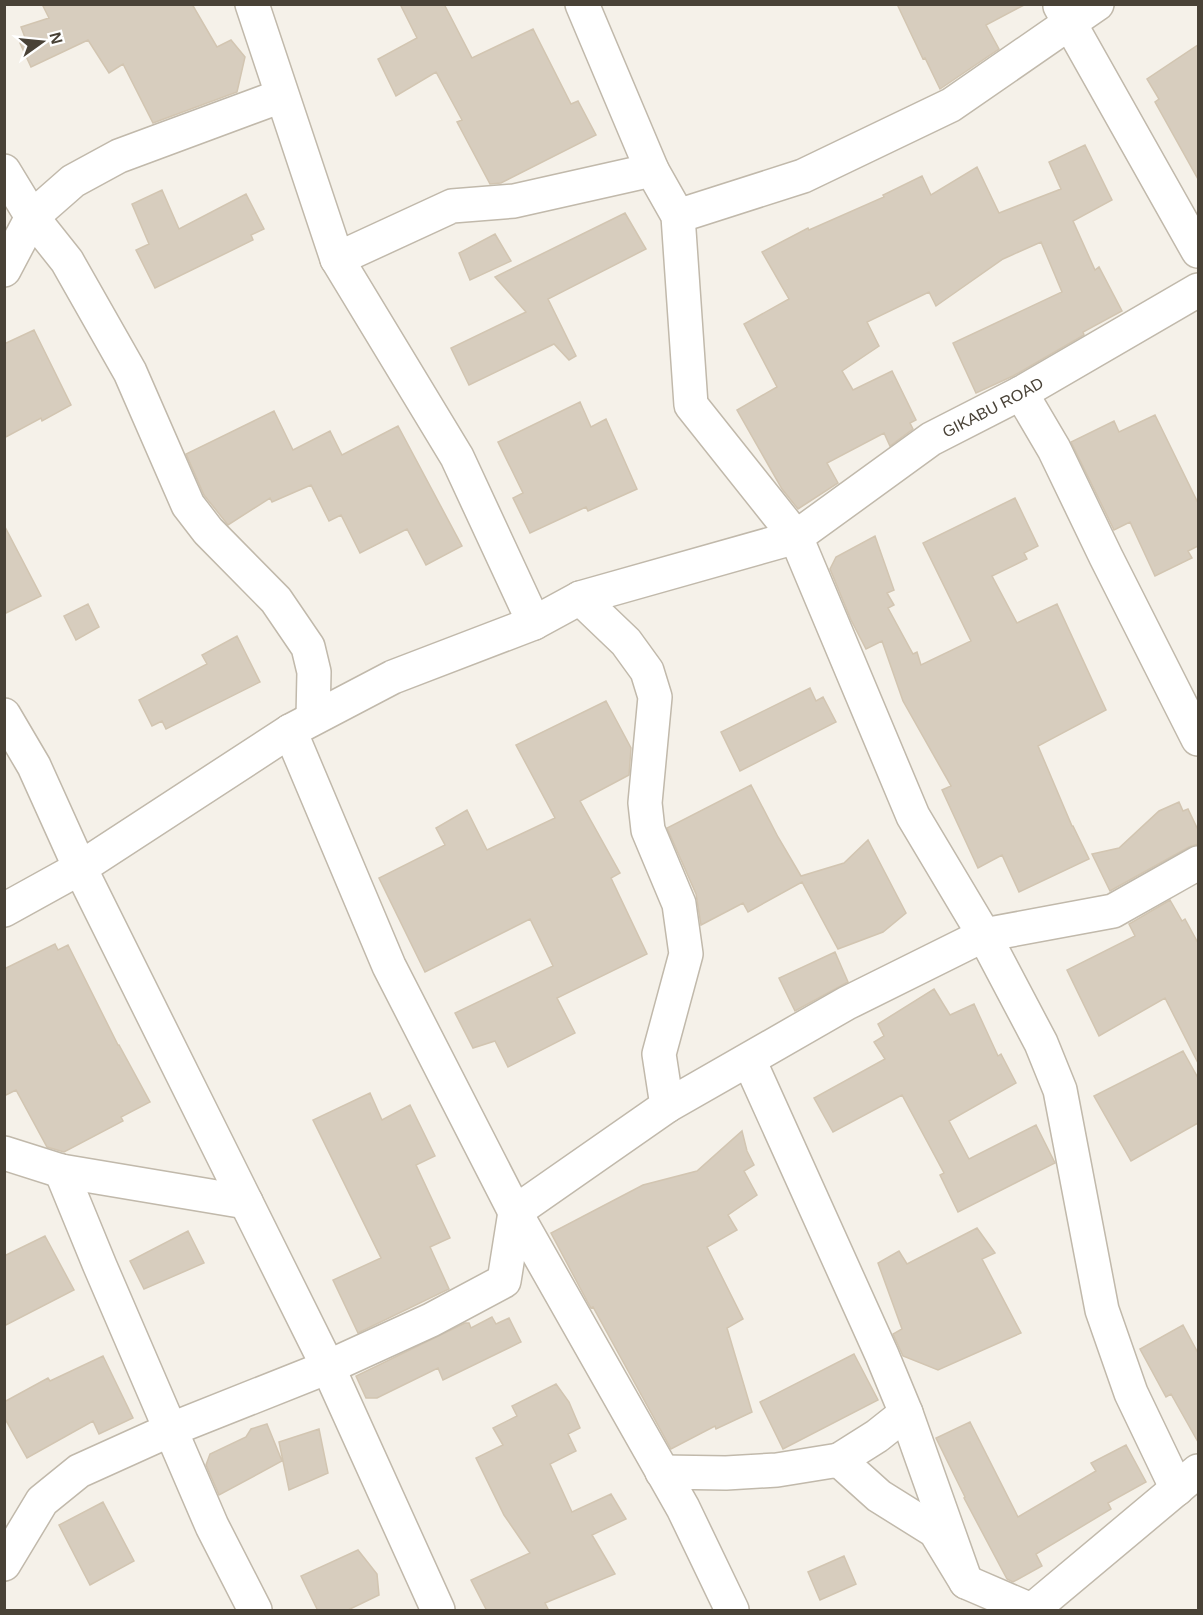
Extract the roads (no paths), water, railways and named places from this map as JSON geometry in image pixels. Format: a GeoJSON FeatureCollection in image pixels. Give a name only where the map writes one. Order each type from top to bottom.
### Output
{"type":"FeatureCollection","features":[{"type":"Feature","properties":{"kind":"street"},"geometry":{"type":"LineString","coordinates":[[582,4],[652,170],[678,216],[691,405],[795,537],[913,816],[984,935],[1041,1043],[1060,1090],[1102,1310],[1131,1393],[1188,1480],[1031,1610],[966,1582],[935,1531],[879,1496],[839,1460]]}},
{"type":"Feature","properties":{"kind":"street"},"geometry":{"type":"LineString","coordinates":[[678,216],[803,176],[951,105],[1064,14],[1097,4]]}},
{"type":"Feature","properties":{"kind":"street"},"geometry":{"type":"LineString","coordinates":[[256,7],[281,96],[337,259],[457,457],[534,623]]}},
{"type":"Feature","properties":{"kind":"street"},"geometry":{"type":"LineString","coordinates":[[1064,14],[1198,252]]}},
{"type":"Feature","properties":{"kind":"street"},"geometry":{"type":"LineString","coordinates":[[4,270],[32,217],[73,181],[119,156],[281,96]]}},
{"type":"Feature","properties":{"kind":"street"},"geometry":{"type":"LineString","coordinates":[[337,259],[452,206],[514,201],[652,170]]}},
{"type":"Feature","properties":{"kind":"street"},"geometry":{"type":"LineString","coordinates":[[4,171],[32,217],[67,261],[130,372],[188,505],[208,531],[276,600],[308,647],[315,672],[302,725],[389,966],[515,1212],[683,1508],[732,1611]]}},
{"type":"Feature","properties":{"kind":"street","name":"GIKABU ROAD"},"geometry":{"type":"LineString","coordinates":[[4,910],[80,868],[302,725],[393,677],[534,623],[580,598],[795,537],[931,439],[1021,393],[1198,290]]}},
{"type":"Feature","properties":{"kind":"street"},"geometry":{"type":"LineString","coordinates":[[1021,393],[1054,448],[1198,739]]}},
{"type":"Feature","properties":{"kind":"street"},"geometry":{"type":"LineString","coordinates":[[580,598],[626,642],[647,671],[655,697],[645,803],[648,830],[679,904],[686,954],[658,1054],[667,1106]]}},
{"type":"Feature","properties":{"kind":"street"},"geometry":{"type":"LineString","coordinates":[[4,715],[34,766],[80,868],[328,1367],[438,1611]]}},
{"type":"Feature","properties":{"kind":"street"},"geometry":{"type":"LineString","coordinates":[[4,1564],[42,1501],[79,1471],[165,1415],[328,1367],[431,1320],[504,1281],[515,1212],[667,1106],[847,1003],[984,935],[1113,911],[1198,863]]}},
{"type":"Feature","properties":{"kind":"street"},"geometry":{"type":"LineString","coordinates":[[749,1060],[882,1355],[906,1413],[966,1582]]}},
{"type":"Feature","properties":{"kind":"street"},"geometry":{"type":"LineString","coordinates":[[4,1153],[61,1171],[246,1202]]}},
{"type":"Feature","properties":{"kind":"street"},"geometry":{"type":"LineString","coordinates":[[61,1171],[212,1526],[255,1611]]}},
{"type":"Feature","properties":{"kind":"street"},"geometry":{"type":"LineString","coordinates":[[663,1472],[726,1473],[777,1470],[839,1460],[877,1436],[906,1413]]}}]}
